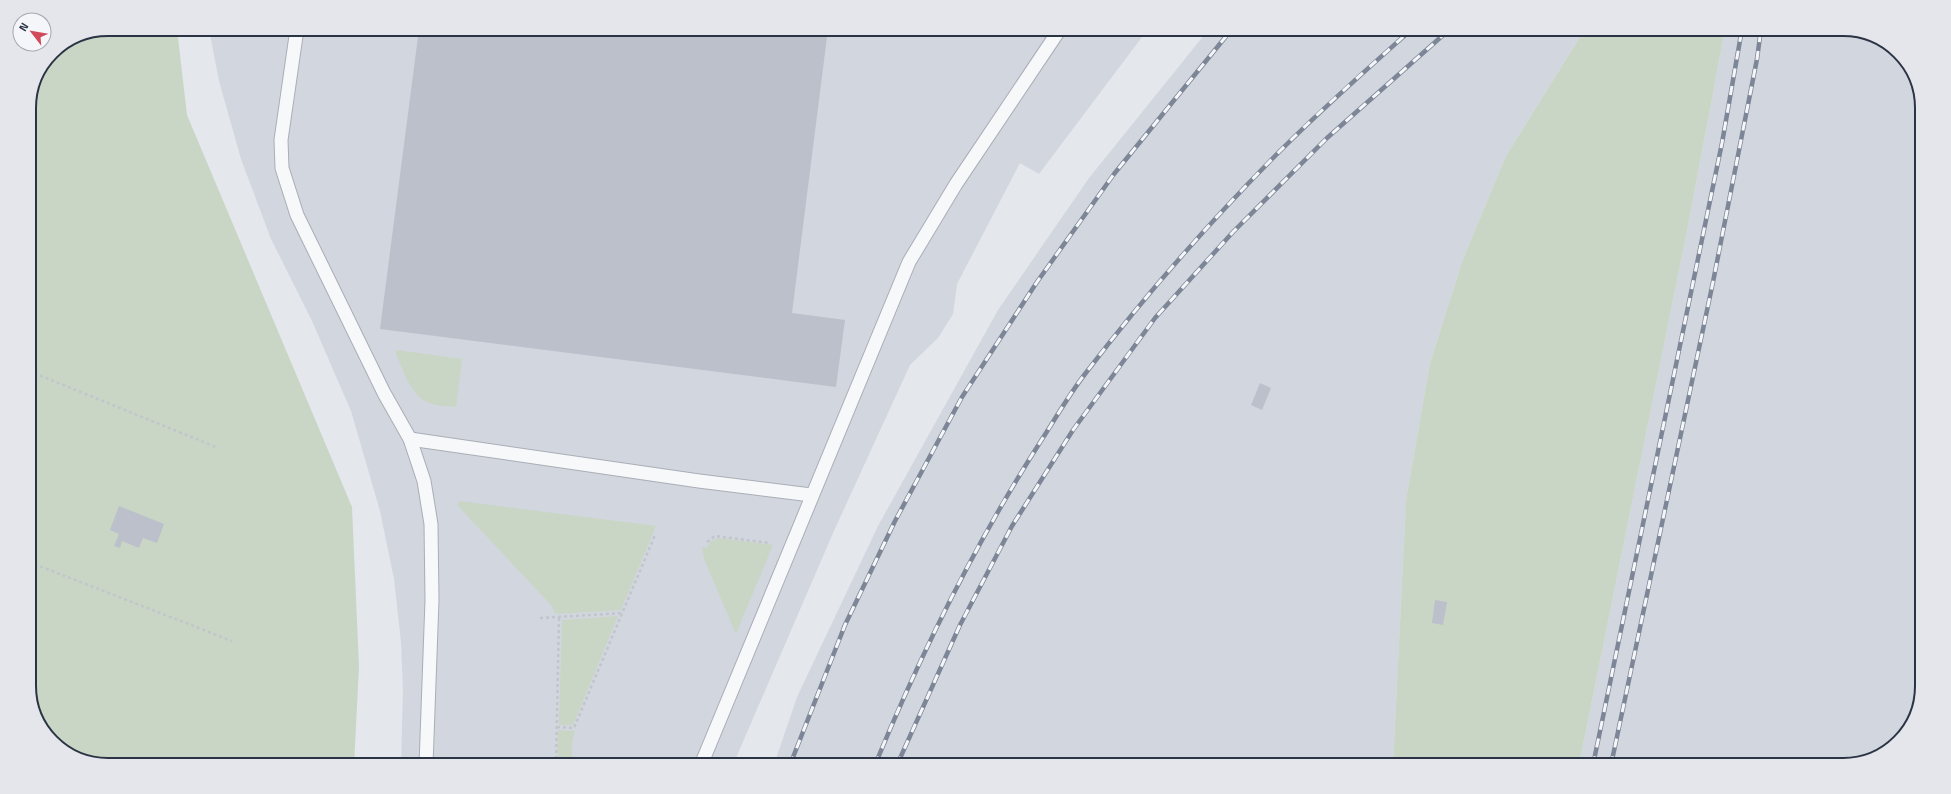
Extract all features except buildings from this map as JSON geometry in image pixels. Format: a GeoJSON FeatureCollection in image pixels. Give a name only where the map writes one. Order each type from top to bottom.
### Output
{"type":"FeatureCollection","features":[{"type":"Feature","properties":{"kind":"lane"},"geometry":{"type":"LineString","coordinates":[[295,36],[281,140],[282,168],[297,215],[384,393],[410,439],[424,482],[431,524],[432,600],[426,758]]}},
{"type":"Feature","properties":{"kind":"lane"},"geometry":{"type":"LineString","coordinates":[[704,758],[811,495],[909,262],[956,184],[1055,36]]}},
{"type":"Feature","properties":{"kind":"lane"},"geometry":{"type":"LineString","coordinates":[[410,439],[699,481],[811,495]]}},
{"type":"Feature","properties":{"kind":"path"},"geometry":{"type":"LineString","coordinates":[[36,374],[216,447]]}},
{"type":"Feature","properties":{"kind":"path"},"geometry":{"type":"LineString","coordinates":[[557,727],[574,728],[655,535]]}},
{"type":"Feature","properties":{"kind":"path"},"geometry":{"type":"LineString","coordinates":[[707,542],[715,536],[770,543]]}},
{"type":"Feature","properties":{"kind":"path"},"geometry":{"type":"LineString","coordinates":[[36,565],[232,641]]}},
{"type":"Feature","properties":{"kind":"path"},"geometry":{"type":"LineString","coordinates":[[540,618],[623,613]]}},
{"type":"Feature","properties":{"kind":"path"},"geometry":{"type":"LineString","coordinates":[[556,758],[559,617]]}},
{"type":"Feature","properties":{"kind":"shaded area"},"geometry":{"type":"Polygon","coordinates":[[[210,36],[1143,36],[1039,174],[1020,163],[957,284],[953,314],[938,338],[910,365],[833,533],[736,758],[401,758],[403,691],[401,642],[394,579],[380,511],[351,411],[312,321],[271,239],[241,159],[219,81],[210,36]]]}},
{"type":"Feature","properties":{"kind":"shaded area"},"geometry":{"type":"Polygon","coordinates":[[[1203,36],[1581,36],[1506,156],[1463,259],[1430,363],[1406,500],[1393,758],[776,758],[797,697],[878,526],[998,310],[1089,178],[1203,36]]]}},
{"type":"Feature","properties":{"kind":"shaded area"},"geometry":{"type":"Polygon","coordinates":[[[1724,36],[1843,36],[1861,38],[1875,43],[1883,48],[1900,64],[1910,81],[1915,103],[1915,686],[1913,704],[1908,718],[1903,726],[1887,743],[1870,753],[1861,756],[1843,758],[1580,758],[1688,226],[1724,36]]]}},
{"type":"Feature","properties":{"kind":"green space"},"geometry":{"type":"Polygon","coordinates":[[[103,36],[178,36],[187,115],[352,507],[359,667],[354,758],[108,758],[90,756],[76,751],[57,737],[51,730],[41,713],[36,691],[36,108],[37,94],[41,81],[51,64],[68,48],[81,41],[103,36]]]}},
{"type":"Feature","properties":{"kind":"green space"},"geometry":{"type":"Polygon","coordinates":[[[1581,36],[1724,36],[1688,226],[1580,758],[1393,758],[1406,500],[1430,363],[1463,259],[1506,156],[1581,36]]]}},
{"type":"Feature","properties":{"kind":"green space"},"geometry":{"type":"Polygon","coordinates":[[[396,350],[462,359],[456,407],[432,404],[419,396],[413,390],[405,376],[396,354],[396,350]]]}},
{"type":"Feature","properties":{"kind":"green space"},"geometry":{"type":"Polygon","coordinates":[[[459,501],[656,526],[621,610],[556,614],[551,605],[458,506],[459,501]]]}},
{"type":"Feature","properties":{"kind":"green space"},"geometry":{"type":"Polygon","coordinates":[[[719,538],[773,545],[736,634],[704,559],[702,547],[707,548],[710,542],[719,538]]]}},
{"type":"Feature","properties":{"kind":"green space"},"geometry":{"type":"Polygon","coordinates":[[[618,616],[573,725],[559,725],[562,620],[618,616]]]}},
{"type":"Feature","properties":{"kind":"green space"},"geometry":{"type":"Polygon","coordinates":[[[558,730],[575,731],[572,748],[572,758],[557,758],[558,730]]]}},
{"type":"Feature","properties":{"kind":"railway"},"geometry":{"type":"LineString","coordinates":[[793,758],[845,625],[895,521],[962,397],[1037,282],[1114,174],[1226,36]]}},
{"type":"Feature","properties":{"kind":"railway"},"geometry":{"type":"LineString","coordinates":[[878,758],[930,641],[992,521],[1079,382],[1152,290],[1199,236],[1290,141],[1324,108],[1404,36]]}},
{"type":"Feature","properties":{"kind":"railway"},"geometry":{"type":"LineString","coordinates":[[900,758],[960,625],[1012,526],[1073,430],[1155,318],[1233,232],[1327,138],[1442,36]]}},
{"type":"Feature","properties":{"kind":"railway"},"geometry":{"type":"LineString","coordinates":[[1594,758],[1722,143],[1741,36]]}},
{"type":"Feature","properties":{"kind":"railway"},"geometry":{"type":"LineString","coordinates":[[1612,758],[1713,282],[1757,59],[1760,36]]}}]}
